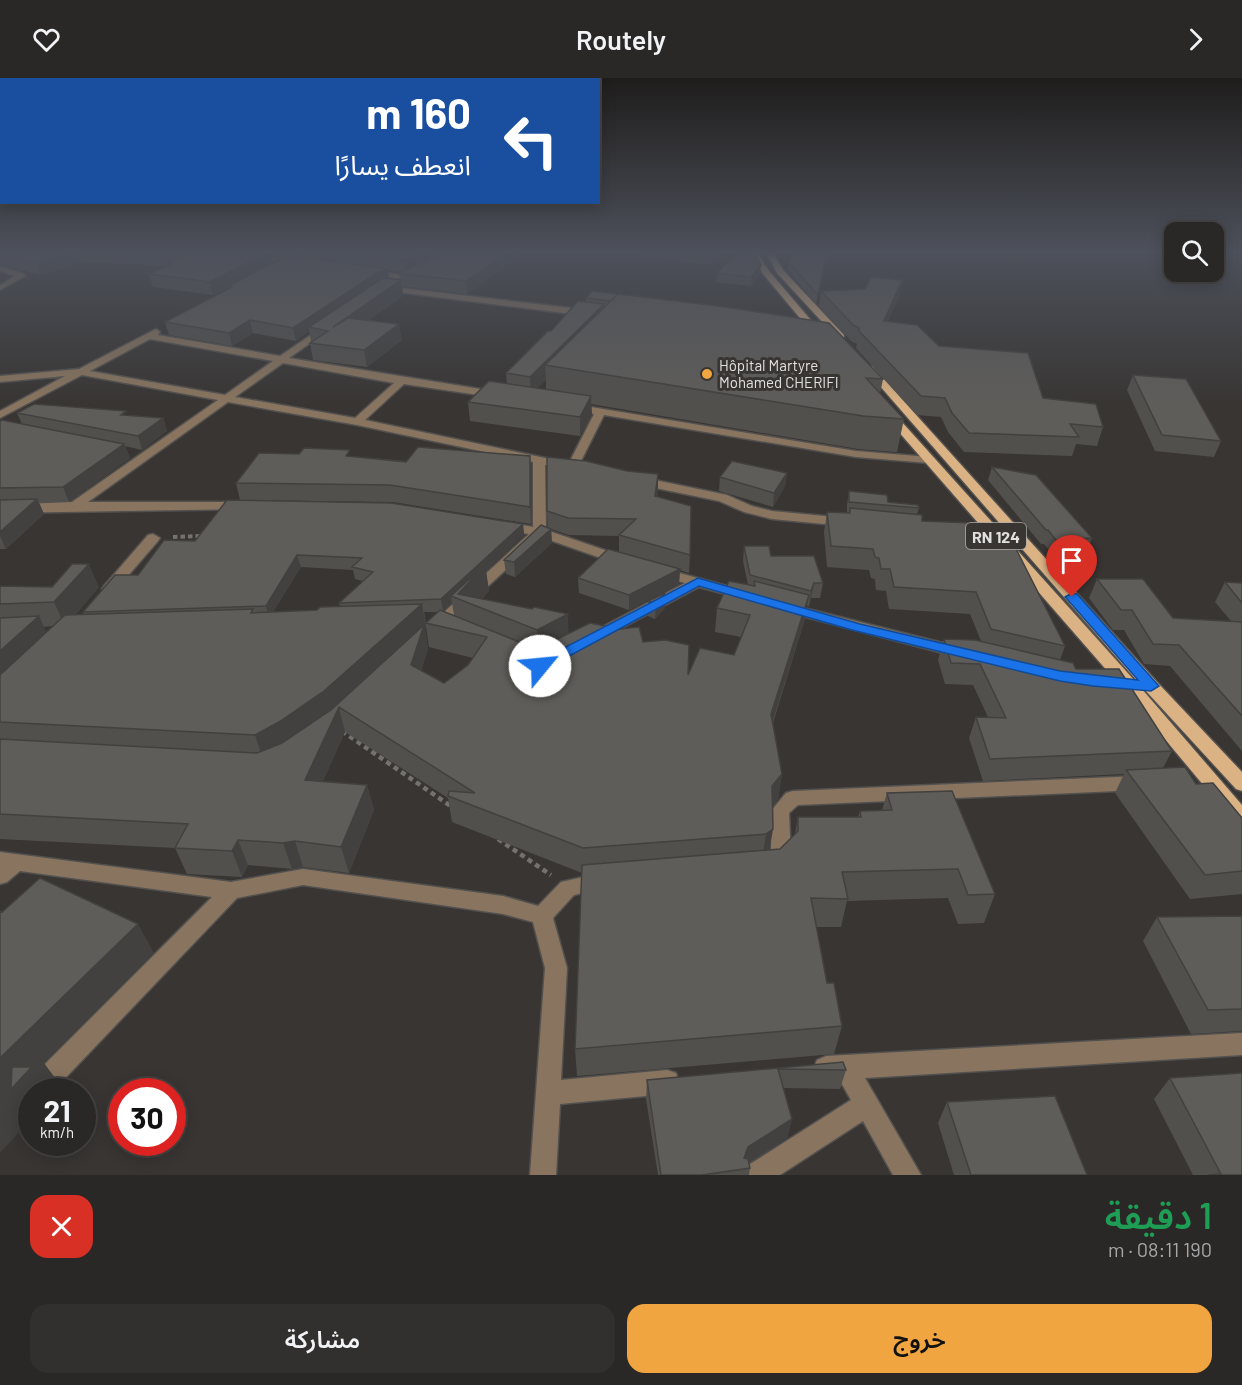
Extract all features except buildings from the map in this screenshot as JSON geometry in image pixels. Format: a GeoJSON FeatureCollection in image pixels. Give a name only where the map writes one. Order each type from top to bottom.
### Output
{"type":"FeatureCollection","features":[{"type":"Feature","properties":{"kind":"main road","name":"RN 124"},"geometry":{"type":"LineString","coordinates":[[796,303],[1242,784]]}},
{"type":"Feature","properties":{"kind":"main road","name":"RN 124"},"geometry":{"type":"LineString","coordinates":[[804,303],[837,346]]}},
{"type":"Feature","properties":{"kind":"main road","name":"RN 124"},"geometry":{"type":"LineString","coordinates":[[881,406],[1129,685],[1242,818]]}},
{"type":"Feature","properties":{"kind":"street"},"geometry":{"type":"LineString","coordinates":[[507,303],[603,315]]}},
{"type":"Feature","properties":{"kind":"street"},"geometry":{"type":"LineString","coordinates":[[75,506],[336,320]]}},
{"type":"Feature","properties":{"kind":"street"},"geometry":{"type":"LineString","coordinates":[[0,415],[168,326]]}},
{"type":"Feature","properties":{"kind":"street"},"geometry":{"type":"LineString","coordinates":[[150,336],[402,381],[512,397]]}},
{"type":"Feature","properties":{"kind":"street"},"geometry":{"type":"LineString","coordinates":[[0,379],[81,372],[357,423],[579,468],[601,411]]}},
{"type":"Feature","properties":{"kind":"street"},"geometry":{"type":"LineString","coordinates":[[357,423],[402,381]]}},
{"type":"Feature","properties":{"kind":"street"},"geometry":{"type":"LineString","coordinates":[[556,404],[856,454],[929,460]]}},
{"type":"Feature","properties":{"kind":"street"},"geometry":{"type":"LineString","coordinates":[[124,451],[147,456]]}},
{"type":"Feature","properties":{"kind":"street"},"geometry":{"type":"LineString","coordinates":[[423,640],[540,532],[539,460]]}},
{"type":"Feature","properties":{"kind":"street"},"geometry":{"type":"LineString","coordinates":[[631,479],[723,498],[748,509],[772,515],[859,524]]}},
{"type":"Feature","properties":{"kind":"street"},"geometry":{"type":"LineString","coordinates":[[0,509],[75,506],[256,506]]}},
{"type":"Feature","properties":{"kind":"street"},"geometry":{"type":"LineString","coordinates":[[495,525],[540,532],[639,565],[754,598]]}},
{"type":"Feature","properties":{"kind":"street"},"geometry":{"type":"LineString","coordinates":[[974,534],[997,536]]}},
{"type":"Feature","properties":{"kind":"street"},"geometry":{"type":"LineString","coordinates":[[101,598],[153,538]]}},
{"type":"Feature","properties":{"kind":"street"},"geometry":{"type":"LineString","coordinates":[[582,644],[698,582]]}},
{"type":"Feature","properties":{"kind":"street"},"geometry":{"type":"LineString","coordinates":[[777,605],[981,657]]}},
{"type":"Feature","properties":{"kind":"street"},"geometry":{"type":"LineString","coordinates":[[423,619],[443,621],[459,633]]}},
{"type":"Feature","properties":{"kind":"street"},"geometry":{"type":"LineString","coordinates":[[1111,683],[1151,686]]}},
{"type":"Feature","properties":{"kind":"street"},"geometry":{"type":"LineString","coordinates":[[1187,781],[1211,780]]}},
{"type":"Feature","properties":{"kind":"street"},"geometry":{"type":"LineString","coordinates":[[756,871],[768,870],[781,858],[780,811],[793,798],[1163,782]]}},
{"type":"Feature","properties":{"kind":"street"},"geometry":{"type":"LineString","coordinates":[[0,876],[9,861],[231,891],[303,877],[503,905],[542,916]]}},
{"type":"Feature","properties":{"kind":"street"},"geometry":{"type":"LineString","coordinates":[[542,916],[568,888],[614,880]]}},
{"type":"Feature","properties":{"kind":"street"},"geometry":{"type":"LineString","coordinates":[[50,1078],[231,891]]}},
{"type":"Feature","properties":{"kind":"street"},"geometry":{"type":"LineString","coordinates":[[542,916],[556,968],[543,1175]]}},
{"type":"Feature","properties":{"kind":"street"},"geometry":{"type":"LineString","coordinates":[[809,1070],[1242,1044]]}},
{"type":"Feature","properties":{"kind":"street"},"geometry":{"type":"LineString","coordinates":[[845,1067],[908,1175]]}},
{"type":"Feature","properties":{"kind":"street"},"geometry":{"type":"LineString","coordinates":[[549,1093],[691,1080]]}},
{"type":"Feature","properties":{"kind":"street"},"geometry":{"type":"LineString","coordinates":[[756,1175],[867,1104]]}},
{"type":"Feature","properties":{"kind":"path"},"geometry":{"type":"LineString","coordinates":[[153,538],[212,536]]}},
{"type":"Feature","properties":{"kind":"path"},"geometry":{"type":"LineString","coordinates":[[334,726],[461,813]]}},
{"type":"Feature","properties":{"kind":"path"},"geometry":{"type":"LineString","coordinates":[[490,834],[568,888]]}},
{"type":"Feature","properties":{"kind":"place","name":"Hôpital Martyre Mohamed CHERIFI"},"geometry":{"type":"Point","coordinates":[707,374]}},
{"type":"Feature","properties":{"kind":"route"},"geometry":{"type":"LineString","coordinates":[[540,666],[698,582],[857,627],[1060,676],[1151,686],[1072,597]]}}]}
